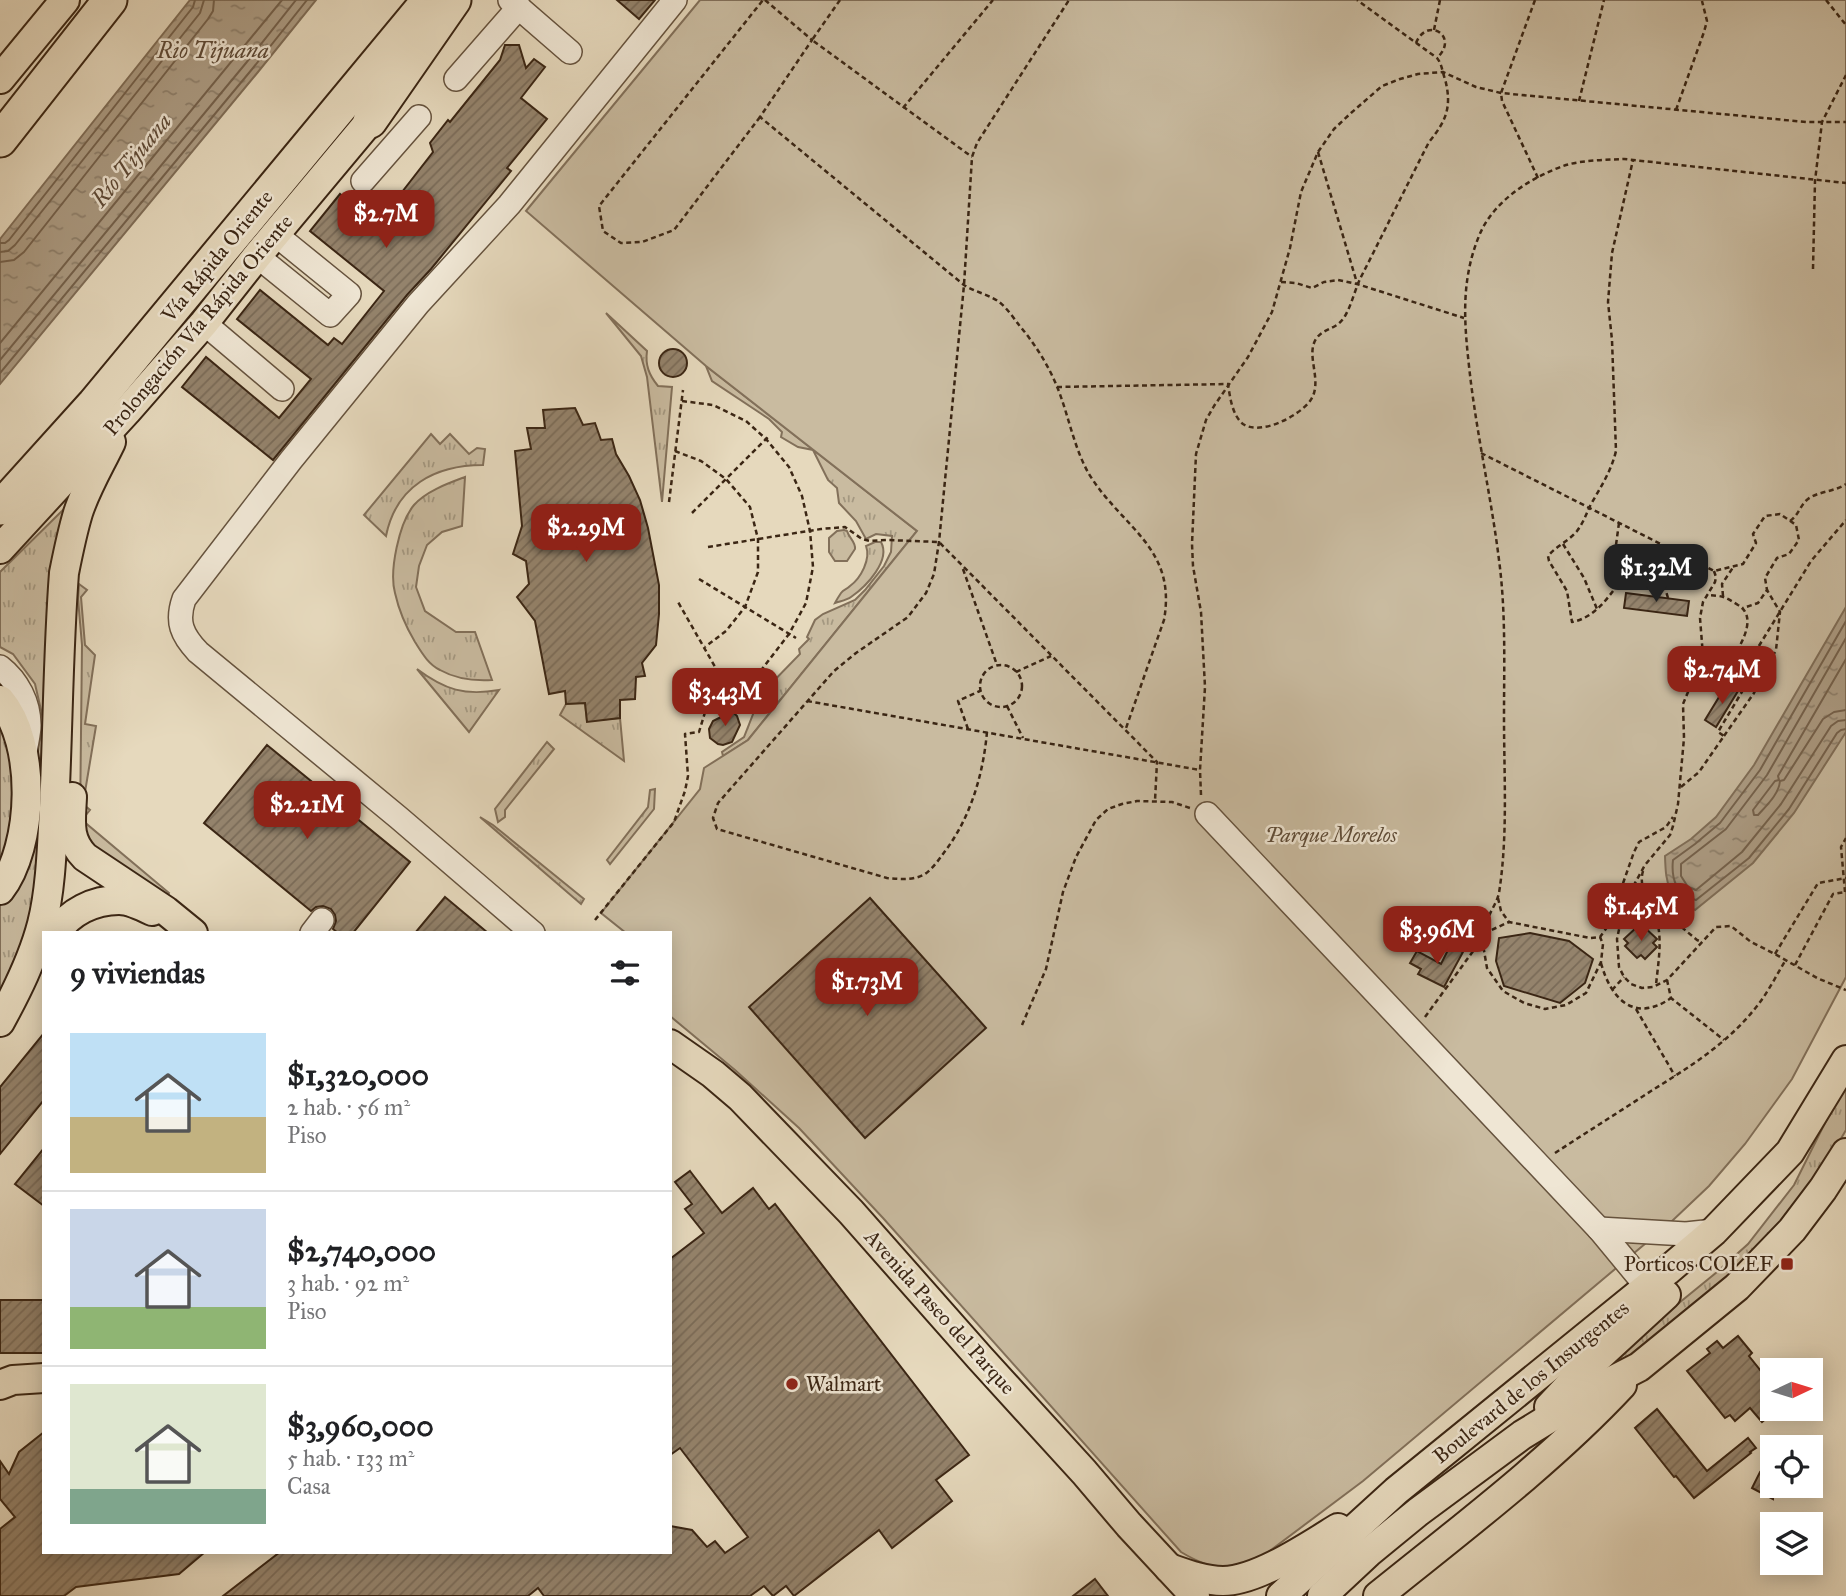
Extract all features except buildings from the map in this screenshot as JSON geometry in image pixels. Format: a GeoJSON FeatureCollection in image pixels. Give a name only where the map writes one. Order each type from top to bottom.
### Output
{"type":"FeatureCollection","features":[{"type":"Feature","properties":{"kind":"highway"},"geometry":{"type":"LineString","coordinates":[[24,108],[93,0]]}},
{"type":"Feature","properties":{"kind":"highway"},"geometry":{"type":"LineString","coordinates":[[0,140],[110,0]]}},
{"type":"Feature","properties":{"kind":"highway","name":"Vía Rápida Oriente"},"geometry":{"type":"LineString","coordinates":[[0,508],[94,404],[429,0]]}},
{"type":"Feature","properties":{"kind":"highway"},"geometry":{"type":"LineString","coordinates":[[365,126],[454,0]]}},
{"type":"Feature","properties":{"kind":"main road"},"geometry":{"type":"LineString","coordinates":[[0,79],[65,0]]}},
{"type":"Feature","properties":{"kind":"main road","name":"Prolongación Vía Rápida Oriente"},"geometry":{"type":"LineString","coordinates":[[0,549],[204,323],[471,0]]}},
{"type":"Feature","properties":{"kind":"main road"},"geometry":{"type":"LineString","coordinates":[[0,1022],[31,960],[42,922],[49,877],[62,601],[71,538],[92,480],[127,411]]}},
{"type":"Feature","properties":{"kind":"main road"},"geometry":{"type":"LineString","coordinates":[[62,601],[76,688],[71,825],[74,844],[85,857],[166,911],[191,931]]}},
{"type":"Feature","properties":{"kind":"main road"},"geometry":{"type":"LineString","coordinates":[[0,700],[13,718],[21,740],[26,798],[18,856],[0,890]]}},
{"type":"Feature","properties":{"kind":"main road"},"geometry":{"type":"LineString","coordinates":[[57,931],[77,911],[99,903],[121,900],[142,906],[161,916],[178,931]]}},
{"type":"Feature","properties":{"kind":"main road"},"geometry":{"type":"LineString","coordinates":[[0,1042],[42,963]]}},
{"type":"Feature","properties":{"kind":"main road","name":"Avenida Paseo del Parque"},"geometry":{"type":"LineString","coordinates":[[672,1045],[740,1097],[851,1212],[1195,1596]]}},
{"type":"Feature","properties":{"kind":"main road","name":"Boulevard de los Insurgentes"},"geometry":{"type":"LineString","coordinates":[[1281,1596],[1396,1491],[1714,1231],[1790,1152],[1846,1060]]}},
{"type":"Feature","properties":{"kind":"main road"},"geometry":{"type":"LineString","coordinates":[[1349,1596],[1494,1467],[1522,1435],[1590,1381],[1656,1304],[1729,1241],[1755,1212],[1790,1152]]}},
{"type":"Feature","properties":{"kind":"main road"},"geometry":{"type":"LineString","coordinates":[[1378,1596],[1552,1453],[1589,1420],[1639,1367],[1737,1287],[1792,1230],[1846,1153]]}},
{"type":"Feature","properties":{"kind":"main road"},"geometry":{"type":"LineString","coordinates":[[1590,1381],[1639,1367]]}},
{"type":"Feature","properties":{"kind":"main road"},"geometry":{"type":"LineString","coordinates":[[4,1380],[42,1378]]}},
{"type":"Feature","properties":{"kind":"main road","name":"Boulevard de los Insurgentes"},"geometry":{"type":"LineString","coordinates":[[1322,1596],[1418,1512],[1522,1435]]}},
{"type":"Feature","properties":{"kind":"main road"},"geometry":{"type":"LineString","coordinates":[[1168,1568],[1200,1578],[1223,1581],[1267,1570],[1396,1491]]}},
{"type":"Feature","properties":{"kind":"main road"},"geometry":{"type":"LineString","coordinates":[[1168,1568],[1177,1596]]}},
{"type":"Feature","properties":{"kind":"lane"},"geometry":{"type":"LineString","coordinates":[[531,931],[198,652],[183,632],[180,610],[184,599],[291,460],[418,304],[509,205],[676,0]]}},
{"type":"Feature","properties":{"kind":"lane"},"geometry":{"type":"LineString","coordinates":[[456,79],[515,4],[570,52]]}},
{"type":"Feature","properties":{"kind":"lane"},"geometry":{"type":"LineString","coordinates":[[363,181],[419,117]]}},
{"type":"Feature","properties":{"kind":"lane"},"geometry":{"type":"LineString","coordinates":[[365,126],[387,152]]}},
{"type":"Feature","properties":{"kind":"lane"},"geometry":{"type":"LineString","coordinates":[[257,256],[330,315],[349,294],[275,234]]}},
{"type":"Feature","properties":{"kind":"lane"},"geometry":{"type":"LineString","coordinates":[[204,323],[282,389]]}},
{"type":"Feature","properties":{"kind":"lane"},"geometry":{"type":"LineString","coordinates":[[0,667],[19,689],[25,702],[29,725],[24,757]]}},
{"type":"Feature","properties":{"kind":"lane"},"geometry":{"type":"LineString","coordinates":[[1207,814],[1599,1229],[1647,1287]]}},
{"type":"Feature","properties":{"kind":"lane"},"geometry":{"type":"LineString","coordinates":[[1599,1229],[1686,1234],[1714,1231]]}},
{"type":"Feature","properties":{"kind":"path"},"geometry":{"type":"LineString","coordinates":[[840,0],[812,40],[760,117],[674,230],[642,242],[621,243],[603,231],[599,206],[764,0],[812,40],[972,158]]}},
{"type":"Feature","properties":{"kind":"path"},"geometry":{"type":"LineString","coordinates":[[903,108],[992,0]]}},
{"type":"Feature","properties":{"kind":"path"},"geometry":{"type":"LineString","coordinates":[[987,732],[984,760],[963,822],[953,841],[934,866],[923,875],[906,880],[887,878],[717,829],[713,818],[718,803],[834,671],[908,617],[926,593],[934,574],[939,542],[964,285],[972,158],[977,143],[1069,0]]}},
{"type":"Feature","properties":{"kind":"path"},"geometry":{"type":"LineString","coordinates":[[1228,384],[1236,413],[1244,424],[1257,428],[1274,426],[1311,401],[1316,385],[1312,357],[1315,339],[1326,330],[1338,326],[1346,314],[1357,284],[1429,142],[1441,127],[1449,107],[1448,92],[1437,58],[1357,0]]}},
{"type":"Feature","properties":{"kind":"path"},"geometry":{"type":"LineString","coordinates":[[1434,30],[1440,0]]}},
{"type":"Feature","properties":{"kind":"path"},"geometry":{"type":"LineString","coordinates":[[1535,0],[1501,93],[1502,101],[1538,178]]}},
{"type":"Feature","properties":{"kind":"path"},"geometry":{"type":"LineString","coordinates":[[1579,101],[1604,0]]}},
{"type":"Feature","properties":{"kind":"path"},"geometry":{"type":"LineString","coordinates":[[1676,110],[1707,21],[1702,0]]}},
{"type":"Feature","properties":{"kind":"path"},"geometry":{"type":"LineString","coordinates":[[1826,0],[1846,25]]}},
{"type":"Feature","properties":{"kind":"path"},"geometry":{"type":"LineString","coordinates":[[1416,43],[1421,33],[1430,30],[1442,35],[1445,43],[1443,52],[1437,58]]}},
{"type":"Feature","properties":{"kind":"path"},"geometry":{"type":"LineString","coordinates":[[1207,814],[1200,794],[1205,687],[1201,612],[1192,544],[1196,454],[1206,420],[1248,358],[1272,312],[1290,248],[1301,192],[1318,152],[1334,129],[1382,86],[1418,74],[1443,72],[1476,87],[1501,93],[1806,122],[1846,121]]}},
{"type":"Feature","properties":{"kind":"path"},"geometry":{"type":"LineString","coordinates":[[1813,269],[1815,181],[1822,122],[1846,75]]}},
{"type":"Feature","properties":{"kind":"path"},"geometry":{"type":"LineString","coordinates":[[760,117],[964,285],[998,301],[1034,343],[1057,387],[1088,473],[1153,553],[1162,569],[1167,604],[1164,620],[1125,731]]}},
{"type":"Feature","properties":{"kind":"path"},"geometry":{"type":"LineString","coordinates":[[1318,152],[1357,284]]}},
{"type":"Feature","properties":{"kind":"path"},"geometry":{"type":"LineString","coordinates":[[1618,584],[1598,609],[1572,622],[1567,591],[1548,556],[1577,531],[1611,468],[1616,451],[1608,302],[1612,253],[1633,160]]}},
{"type":"Feature","properties":{"kind":"path"},"geometry":{"type":"LineString","coordinates":[[1488,932],[1485,923],[1498,897],[1505,818],[1504,628],[1500,562],[1473,403],[1464,318],[1465,289],[1480,234],[1492,212],[1509,196],[1538,178],[1569,164],[1633,160],[1846,183]]}},
{"type":"Feature","properties":{"kind":"path"},"geometry":{"type":"LineString","coordinates":[[1281,282],[1312,288],[1324,282],[1338,280],[1464,318]]}},
{"type":"Feature","properties":{"kind":"path"},"geometry":{"type":"LineString","coordinates":[[1057,387],[1228,384]]}},
{"type":"Feature","properties":{"kind":"path"},"geometry":{"type":"LineString","coordinates":[[669,502],[683,390]]}},
{"type":"Feature","properties":{"kind":"path"},"geometry":{"type":"LineString","coordinates":[[682,401],[713,405],[746,421],[766,439],[789,467],[802,496],[810,531],[813,567],[806,603],[789,634],[762,669],[728,690]]}},
{"type":"Feature","properties":{"kind":"path"},"geometry":{"type":"LineString","coordinates":[[692,513],[770,435]]}},
{"type":"Feature","properties":{"kind":"path"},"geometry":{"type":"LineString","coordinates":[[675,451],[701,460],[726,479],[750,507],[758,539],[758,572],[745,607],[726,631],[704,648]]}},
{"type":"Feature","properties":{"kind":"path"},"geometry":{"type":"LineString","coordinates":[[1481,453],[1714,571],[1743,564],[1756,543],[1753,534],[1765,516],[1780,514],[1796,525],[1799,540],[1789,554],[1777,558],[1765,579],[1767,590],[1780,612],[1774,658],[1754,694],[1699,772],[1679,788]]}},
{"type":"Feature","properties":{"kind":"path"},"geometry":{"type":"LineString","coordinates":[[1790,521],[1797,516],[1806,500],[1840,489],[1846,484]]}},
{"type":"Feature","properties":{"kind":"path"},"geometry":{"type":"LineString","coordinates":[[1724,736],[1718,732],[1744,690],[1735,685],[1811,561],[1846,520]]}},
{"type":"Feature","properties":{"kind":"path"},"geometry":{"type":"LineString","coordinates":[[1619,523],[1612,574],[1618,584],[1627,584],[1668,565],[1678,552]]}},
{"type":"Feature","properties":{"kind":"path"},"geometry":{"type":"LineString","coordinates":[[708,547],[845,527],[862,539],[870,541],[939,542],[1157,762],[1155,801]]}},
{"type":"Feature","properties":{"kind":"path"},"geometry":{"type":"LineString","coordinates":[[1563,544],[1584,578],[1598,609]]}},
{"type":"Feature","properties":{"kind":"path"},"geometry":{"type":"LineString","coordinates":[[1668,565],[1665,588],[1668,598]]}},
{"type":"Feature","properties":{"kind":"path"},"geometry":{"type":"LineString","coordinates":[[962,566],[997,665]]}},
{"type":"Feature","properties":{"kind":"path"},"geometry":{"type":"LineString","coordinates":[[1723,596],[1722,584],[1734,566]]}},
{"type":"Feature","properties":{"kind":"path"},"geometry":{"type":"LineString","coordinates":[[1714,571],[1715,582],[1703,601],[1700,618],[1703,656],[1683,704],[1684,737],[1675,815],[1670,835],[1646,864],[1625,901],[1617,939],[1619,967],[1631,984],[1642,988],[1656,985],[1667,980],[1716,927],[1731,926],[1751,942],[1785,961],[1846,990]]}},
{"type":"Feature","properties":{"kind":"path"},"geometry":{"type":"LineString","coordinates":[[698,579],[796,638]]}},
{"type":"Feature","properties":{"kind":"path"},"geometry":{"type":"LineString","coordinates":[[1743,608],[1758,603],[1767,590]]}},
{"type":"Feature","properties":{"kind":"path"},"geometry":{"type":"LineString","coordinates":[[1690,685],[1724,672],[1748,629],[1748,618],[1743,608],[1723,596],[1707,595]]}},
{"type":"Feature","properties":{"kind":"path"},"geometry":{"type":"LineString","coordinates":[[595,920],[674,822],[688,776],[685,734],[699,732],[706,709],[734,700],[678,602]]}},
{"type":"Feature","properties":{"kind":"path"},"geometry":{"type":"LineString","coordinates":[[1016,672],[1051,656]]}},
{"type":"Feature","properties":{"kind":"path"},"geometry":{"type":"LineString","coordinates":[[991,667],[1011,667],[1016,672],[1022,684],[1014,703],[1001,707],[988,702],[980,691],[982,677],[991,667]]}},
{"type":"Feature","properties":{"kind":"path"},"geometry":{"type":"LineString","coordinates":[[968,729],[958,701],[980,691]]}},
{"type":"Feature","properties":{"kind":"path"},"geometry":{"type":"LineString","coordinates":[[807,701],[1200,769]]}},
{"type":"Feature","properties":{"kind":"path"},"geometry":{"type":"LineString","coordinates":[[1007,706],[1024,739]]}},
{"type":"Feature","properties":{"kind":"path"},"geometry":{"type":"LineString","coordinates":[[1022,1025],[1046,969],[1063,892],[1076,858],[1096,820],[1108,810],[1137,801],[1172,802],[1207,814]]}},
{"type":"Feature","properties":{"kind":"path"},"geometry":{"type":"LineString","coordinates":[[1601,937],[1608,926],[1639,842],[1666,827],[1675,815]]}},
{"type":"Feature","properties":{"kind":"path"},"geometry":{"type":"LineString","coordinates":[[1794,965],[1833,894],[1846,892],[1841,847],[1846,838]]}},
{"type":"Feature","properties":{"kind":"path"},"geometry":{"type":"LineString","coordinates":[[1646,864],[1641,878],[1643,891],[1658,922],[1656,985]]}},
{"type":"Feature","properties":{"kind":"path"},"geometry":{"type":"LineString","coordinates":[[1775,954],[1818,883],[1845,879]]}},
{"type":"Feature","properties":{"kind":"path"},"geometry":{"type":"LineString","coordinates":[[1498,897],[1501,911],[1509,922]]}},
{"type":"Feature","properties":{"kind":"path"},"geometry":{"type":"LineString","coordinates":[[1652,908],[1662,912],[1702,942]]}},
{"type":"Feature","properties":{"kind":"path"},"geometry":{"type":"LineString","coordinates":[[1423,1020],[1488,932],[1509,922],[1590,938],[1601,937]]}},
{"type":"Feature","properties":{"kind":"path"},"geometry":{"type":"LineString","coordinates":[[1482,939],[1487,968],[1503,991],[1524,1003],[1545,1009],[1566,1005],[1586,993],[1601,962],[1604,944],[1601,937]]}},
{"type":"Feature","properties":{"kind":"path"},"geometry":{"type":"LineString","coordinates":[[1540,1167],[1552,1155],[1675,1076],[1724,1040],[1765,996],[1785,961]]}},
{"type":"Feature","properties":{"kind":"path"},"geometry":{"type":"LineString","coordinates":[[1601,962],[1605,979],[1620,1000],[1629,1006],[1647,1009],[1660,1006],[1671,998]]}},
{"type":"Feature","properties":{"kind":"path"},"geometry":{"type":"LineString","coordinates":[[1612,990],[1624,977]]}},
{"type":"Feature","properties":{"kind":"path"},"geometry":{"type":"LineString","coordinates":[[1667,980],[1671,998],[1724,1040]]}},
{"type":"Feature","properties":{"kind":"path"},"geometry":{"type":"LineString","coordinates":[[1636,1008],[1675,1076]]}},
{"type":"Feature","properties":{"kind":"green space","name":"Parque Morelos"},"geometry":{"type":"Polygon","coordinates":[[[700,0],[1846,0],[1846,977],[1792,1079],[1745,1144],[1709,1186],[1671,1222],[1363,1481],[1267,1553],[1245,1564],[1224,1568],[1193,1559],[1181,1552],[883,1218],[799,1128],[672,1018],[672,931],[624,931],[601,913],[700,789],[704,768],[748,740],[917,531],[706,366],[526,211],[700,0]]]}},
{"type":"Feature","properties":{"kind":"green space"},"geometry":{"type":"Polygon","coordinates":[[[606,313],[647,351],[648,370],[658,386],[672,387],[662,502],[647,377],[641,356],[606,313]]]}},
{"type":"Feature","properties":{"kind":"green space"},"geometry":{"type":"Polygon","coordinates":[[[706,366],[917,531],[748,740],[723,756],[722,752],[744,737],[761,694],[800,654],[799,649],[809,639],[807,637],[815,620],[855,600],[884,566],[891,552],[892,536],[876,534],[866,539],[856,521],[839,503],[837,488],[828,480],[813,450],[798,447],[781,437],[782,432],[769,419],[712,381],[706,366]]]}},
{"type":"Feature","properties":{"kind":"green space"},"geometry":{"type":"Polygon","coordinates":[[[431,434],[440,444],[450,434],[469,454],[477,448],[485,449],[483,465],[449,469],[420,482],[399,504],[386,536],[364,515],[431,434]]]}},
{"type":"Feature","properties":{"kind":"green space"},"geometry":{"type":"Polygon","coordinates":[[[465,477],[462,526],[442,532],[427,545],[419,566],[416,587],[425,611],[456,632],[475,632],[492,680],[452,676],[436,668],[423,654],[406,625],[393,584],[394,560],[400,535],[414,505],[431,492],[465,477]]]}},
{"type":"Feature","properties":{"kind":"green space"},"geometry":{"type":"Polygon","coordinates":[[[69,504],[41,852],[24,949],[0,993],[0,905],[35,781],[44,723],[35,684],[13,654],[0,647],[0,572],[69,504]]]}},
{"type":"Feature","properties":{"kind":"green space"},"geometry":{"type":"Polygon","coordinates":[[[844,530],[855,549],[847,561],[835,561],[829,552],[829,538],[837,531],[844,530]]]}},
{"type":"Feature","properties":{"kind":"green space"},"geometry":{"type":"Polygon","coordinates":[[[881,542],[883,549],[883,557],[876,572],[851,597],[835,603],[861,573],[867,557],[866,546],[881,542]]]}},
{"type":"Feature","properties":{"kind":"green space"},"geometry":{"type":"Polygon","coordinates":[[[79,584],[87,590],[81,597],[85,645],[95,655],[85,724],[96,726],[83,804],[90,810],[82,820],[169,893],[168,895],[162,894],[145,880],[93,851],[80,822],[82,645],[79,584]]]}},
{"type":"Feature","properties":{"kind":"green space"},"geometry":{"type":"Polygon","coordinates":[[[417,669],[456,690],[499,690],[469,732],[417,669]]]}},
{"type":"Feature","properties":{"kind":"green space"},"geometry":{"type":"Polygon","coordinates":[[[585,703],[587,721],[620,718],[624,761],[560,715],[566,704],[585,703]]]}},
{"type":"Feature","properties":{"kind":"green space"},"geometry":{"type":"Polygon","coordinates":[[[0,714],[23,773],[0,885],[0,714]]]}},
{"type":"Feature","properties":{"kind":"green space"},"geometry":{"type":"Polygon","coordinates":[[[547,742],[554,749],[505,810],[505,817],[498,822],[495,809],[547,742]]]}},
{"type":"Feature","properties":{"kind":"green space"},"geometry":{"type":"Polygon","coordinates":[[[655,789],[654,809],[610,864],[607,860],[648,807],[650,790],[655,789]]]}},
{"type":"Feature","properties":{"kind":"green space"},"geometry":{"type":"Polygon","coordinates":[[[480,817],[584,899],[581,904],[480,817]]]}},
{"type":"Feature","properties":{"kind":"green space"},"geometry":{"type":"Polygon","coordinates":[[[1846,1081],[1846,1130],[1826,1164],[1785,1222],[1688,1317],[1587,1385],[1748,1244],[1794,1185],[1846,1081]]]}},
{"type":"Feature","properties":{"kind":"water","name":"Rio Tijuana"},"geometry":{"type":"Polygon","coordinates":[[[190,0],[316,0],[0,384],[0,239],[190,0]]]}},
{"type":"Feature","properties":{"kind":"water"},"geometry":{"type":"Polygon","coordinates":[[[1846,607],[1846,732],[1794,813],[1753,863],[1695,910],[1670,889],[1665,856],[1691,839],[1716,817],[1754,765],[1846,607]]]}},
{"type":"Feature","properties":{"kind":"place","name":"Porticos COLEF"},"geometry":{"type":"Point","coordinates":[1787,1264]}},
{"type":"Feature","properties":{"kind":"place","name":"Walmart"},"geometry":{"type":"Point","coordinates":[792,1384]}},
{"type":"Feature","properties":{"kind":"water label","name":"Río Tijuana"},"geometry":{"type":"Point","coordinates":[131,160]}}]}
